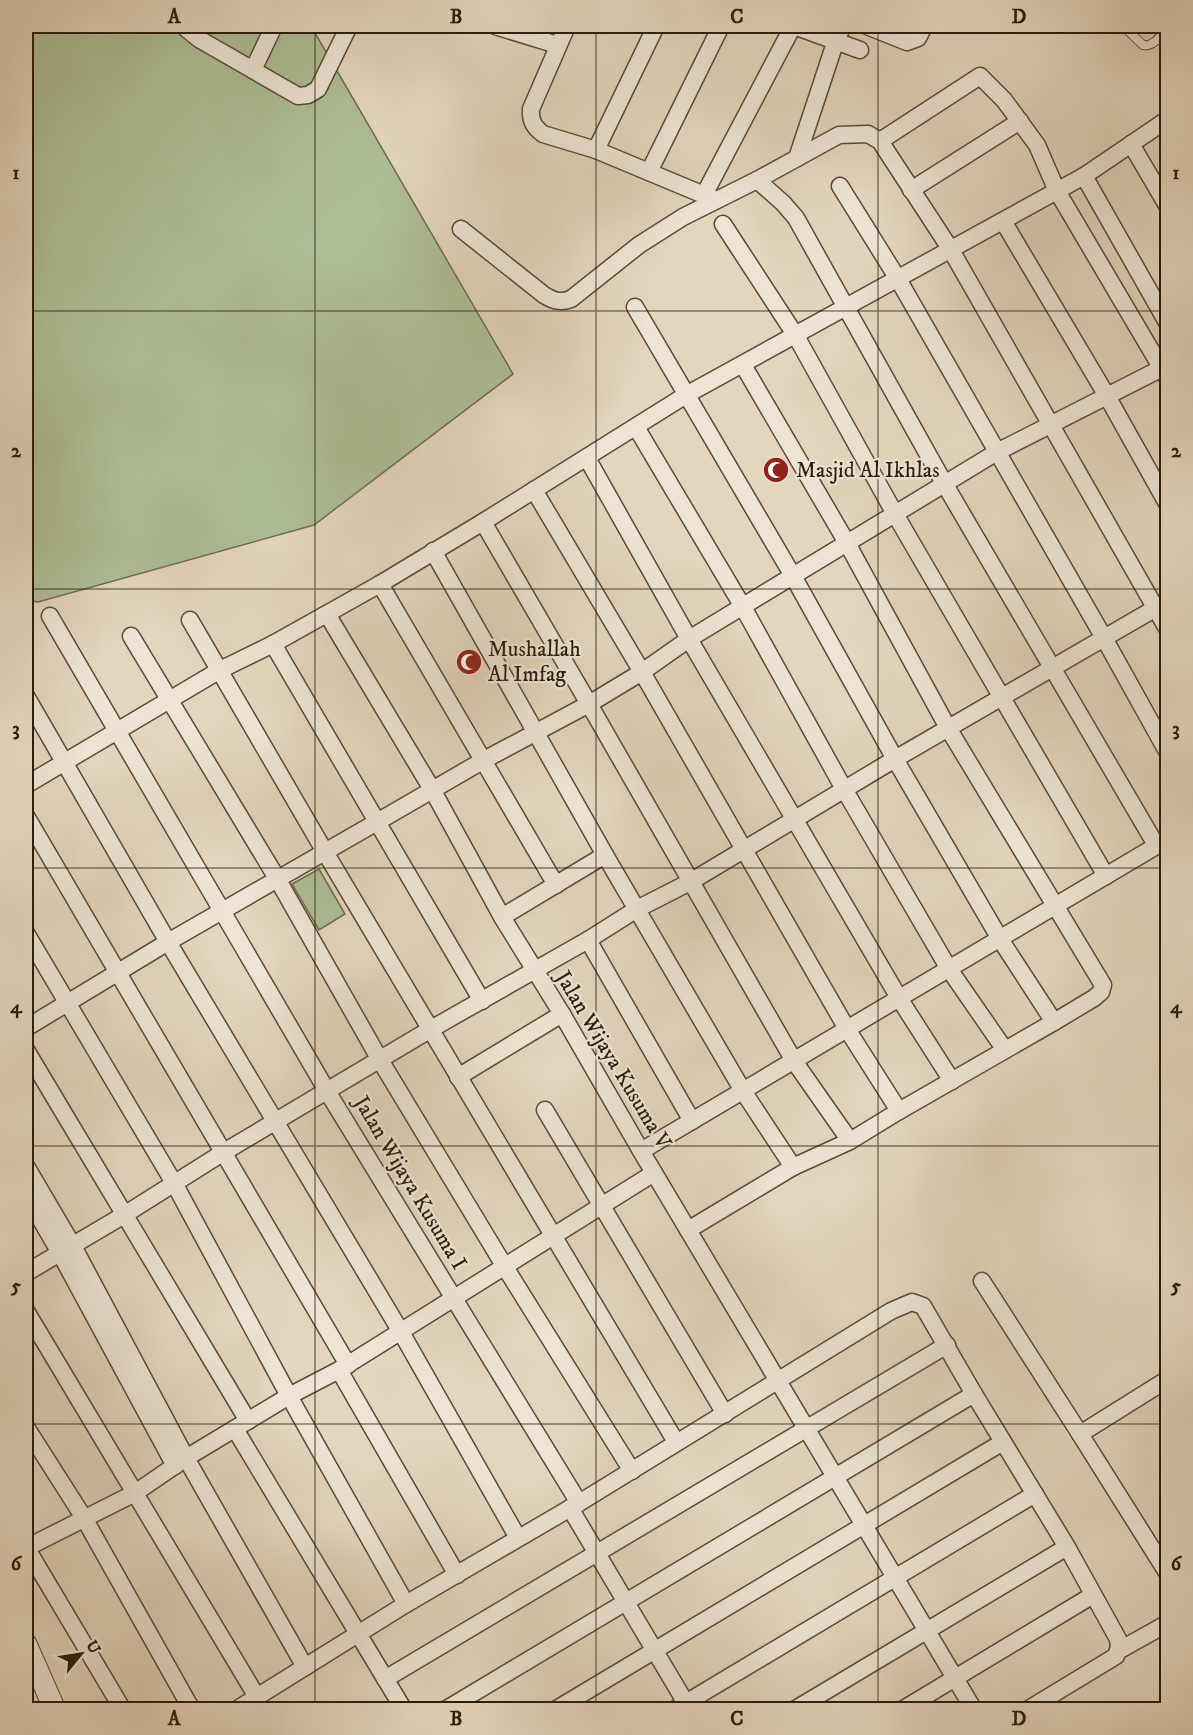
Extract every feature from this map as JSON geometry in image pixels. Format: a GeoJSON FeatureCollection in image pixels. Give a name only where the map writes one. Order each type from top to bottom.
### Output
{"type":"FeatureCollection","features":[{"type":"Feature","properties":{"kind":"street"},"geometry":{"type":"LineString","coordinates":[[183,26],[202,32],[253,70],[298,96],[313,93],[318,89],[349,26]]}},
{"type":"Feature","properties":{"kind":"street"},"geometry":{"type":"LineString","coordinates":[[253,70],[274,26]]}},
{"type":"Feature","properties":{"kind":"street"},"geometry":{"type":"LineString","coordinates":[[495,26],[557,45]]}},
{"type":"Feature","properties":{"kind":"street"},"geometry":{"type":"LineString","coordinates":[[567,26],[531,109],[532,122],[543,134],[596,150],[710,197]]}},
{"type":"Feature","properties":{"kind":"street"},"geometry":{"type":"LineString","coordinates":[[596,150],[656,26]]}},
{"type":"Feature","properties":{"kind":"street"},"geometry":{"type":"LineString","coordinates":[[649,172],[721,26]]}},
{"type":"Feature","properties":{"kind":"street"},"geometry":{"type":"LineString","coordinates":[[710,197],[793,26],[840,33],[860,50]]}},
{"type":"Feature","properties":{"kind":"street"},"geometry":{"type":"LineString","coordinates":[[867,26],[907,42],[918,38],[924,26]]}},
{"type":"Feature","properties":{"kind":"street"},"geometry":{"type":"LineString","coordinates":[[797,158],[840,33]]}},
{"type":"Feature","properties":{"kind":"street"},"geometry":{"type":"LineString","coordinates":[[26,1028],[168,942],[484,760],[590,704],[689,639],[997,452],[1107,396],[1165,371],[1057,191],[1037,145],[1000,95],[980,76],[880,141]]}},
{"type":"Feature","properties":{"kind":"street"},"geometry":{"type":"LineString","coordinates":[[26,785],[220,670],[273,644],[380,584],[687,395],[1084,176],[1167,119]]}},
{"type":"Feature","properties":{"kind":"street"},"geometry":{"type":"LineString","coordinates":[[911,190],[1020,121]]}},
{"type":"Feature","properties":{"kind":"street"},"geometry":{"type":"LineString","coordinates":[[461,229],[544,295],[557,302],[564,302],[571,299],[653,235],[710,197],[758,180],[843,134],[868,134],[880,141],[951,250],[1051,424],[1161,604],[1167,630]]}},
{"type":"Feature","properties":{"kind":"street"},"geometry":{"type":"LineString","coordinates":[[1131,144],[1167,207]]}},
{"type":"Feature","properties":{"kind":"street"},"geometry":{"type":"LineString","coordinates":[[1084,176],[1167,324]]}},
{"type":"Feature","properties":{"kind":"street"},"geometry":{"type":"LineString","coordinates":[[641,1151],[1162,842],[1053,667],[944,483],[796,218],[783,202],[758,180]]}},
{"type":"Feature","properties":{"kind":"street"},"geometry":{"type":"LineString","coordinates":[[840,186],[898,279],[1104,638],[1167,753]]}},
{"type":"Feature","properties":{"kind":"street"},"geometry":{"type":"LineString","coordinates":[[1003,221],[1107,396],[1167,506]]}},
{"type":"Feature","properties":{"kind":"street"},"geometry":{"type":"LineString","coordinates":[[723,224],[796,336],[895,514],[1106,876]]}},
{"type":"Feature","properties":{"kind":"street"},"geometry":{"type":"LineString","coordinates":[[634,308],[793,576],[895,759],[1000,939],[1054,1022]]}},
{"type":"Feature","properties":{"kind":"street"},"geometry":{"type":"LineString","coordinates":[[688,1230],[793,1167],[850,1142],[899,1111],[1054,1022],[1094,998],[1101,992],[1103,985],[948,728],[847,543],[743,365]]}},
{"type":"Feature","properties":{"kind":"street"},"geometry":{"type":"LineString","coordinates":[[636,427],[743,607],[844,789],[949,969],[1005,1050]]}},
{"type":"Feature","properties":{"kind":"street"},"geometry":{"type":"LineString","coordinates":[[586,458],[899,998],[952,1081]]}},
{"type":"Feature","properties":{"kind":"street"},"geometry":{"type":"LineString","coordinates":[[534,490],[848,1029],[899,1111]]}},
{"type":"Feature","properties":{"kind":"street"},"geometry":{"type":"LineString","coordinates":[[483,522],[794,1060],[850,1142]]}},
{"type":"Feature","properties":{"kind":"street"},"geometry":{"type":"LineString","coordinates":[[433,551],[605,855],[743,1091],[793,1167]]}},
{"type":"Feature","properties":{"kind":"street"},"geometry":{"type":"LineString","coordinates":[[380,584],[556,885]]}},
{"type":"Feature","properties":{"kind":"street"},"geometry":{"type":"LineString","coordinates":[[26,1273],[431,1029],[588,940],[637,909],[690,882],[844,789],[1161,604]]}},
{"type":"Feature","properties":{"kind":"street","name":"Jalan Wijaya Kusuma V"},"geometry":{"type":"LineString","coordinates":[[327,614],[433,791],[502,917],[562,1014],[654,1173],[974,1710]]}},
{"type":"Feature","properties":{"kind":"street","name":"Jalan Wijaya Kusuma I"},"geometry":{"type":"LineString","coordinates":[[50,616],[327,1091],[454,1299],[574,1505],[597,1553],[655,1650],[683,1707]]}},
{"type":"Feature","properties":{"kind":"street"},"geometry":{"type":"LineString","coordinates":[[190,620],[325,852],[676,1442]]}},
{"type":"Feature","properties":{"kind":"street"},"geometry":{"type":"LineString","coordinates":[[131,636],[278,880],[380,1060],[632,1471]]}},
{"type":"Feature","properties":{"kind":"street"},"geometry":{"type":"LineString","coordinates":[[273,644],[482,1001]]}},
{"type":"Feature","properties":{"kind":"street"},"geometry":{"type":"LineString","coordinates":[[26,696],[168,942],[400,1332],[518,1538]]}},
{"type":"Feature","properties":{"kind":"street"},"geometry":{"type":"LineString","coordinates":[[26,816],[224,1152],[457,1575]]}},
{"type":"Feature","properties":{"kind":"street"},"geometry":{"type":"LineString","coordinates":[[502,917],[605,855]]}},
{"type":"Feature","properties":{"kind":"street"},"geometry":{"type":"LineString","coordinates":[[26,933],[174,1183],[289,1396],[406,1604]]}},
{"type":"Feature","properties":{"kind":"street"},"geometry":{"type":"LineString","coordinates":[[588,940],[692,1121]]}},
{"type":"Feature","properties":{"kind":"street"},"geometry":{"type":"LineString","coordinates":[[459,1077],[562,1014]]}},
{"type":"Feature","properties":{"kind":"street"},"geometry":{"type":"LineString","coordinates":[[26,1050],[124,1215],[358,1633],[404,1710]]}},
{"type":"Feature","properties":{"kind":"street"},"geometry":{"type":"LineString","coordinates":[[545,1110],[724,1414]]}},
{"type":"Feature","properties":{"kind":"street"},"geometry":{"type":"LineString","coordinates":[[26,1166],[66,1250],[180,1462],[305,1666]]}},
{"type":"Feature","properties":{"kind":"street"},"geometry":{"type":"LineString","coordinates":[[123,1710],[26,1547],[135,1493],[180,1462],[289,1396],[343,1368],[654,1173]]}},
{"type":"Feature","properties":{"kind":"street"},"geometry":{"type":"LineString","coordinates":[[26,1194],[66,1250]]}},
{"type":"Feature","properties":{"kind":"street"},"geometry":{"type":"LineString","coordinates":[[982,1281],[1167,1574]]}},
{"type":"Feature","properties":{"kind":"street"},"geometry":{"type":"LineString","coordinates":[[236,1710],[406,1604],[779,1382],[891,1311],[912,1302],[923,1306],[1067,1547],[1118,1639],[1118,1652]]}},
{"type":"Feature","properties":{"kind":"street"},"geometry":{"type":"LineString","coordinates":[[26,1311],[257,1697]]}},
{"type":"Feature","properties":{"kind":"street"},"geometry":{"type":"LineString","coordinates":[[386,1679],[947,1345]]}},
{"type":"Feature","properties":{"kind":"street"},"geometry":{"type":"LineString","coordinates":[[1080,1434],[1167,1379]]}},
{"type":"Feature","properties":{"kind":"street"},"geometry":{"type":"LineString","coordinates":[[445,1710],[974,1394]]}},
{"type":"Feature","properties":{"kind":"street"},"geometry":{"type":"LineString","coordinates":[[26,1427],[84,1518],[192,1710]]}},
{"type":"Feature","properties":{"kind":"street"},"geometry":{"type":"LineString","coordinates":[[555,1710],[1003,1442]]}},
{"type":"Feature","properties":{"kind":"street"},"geometry":{"type":"LineString","coordinates":[[683,1707],[1035,1494]]}},
{"type":"Feature","properties":{"kind":"street"},"geometry":{"type":"LineString","coordinates":[[794,1710],[1067,1547]]}},
{"type":"Feature","properties":{"kind":"street"},"geometry":{"type":"LineString","coordinates":[[902,1710],[1093,1595]]}},
{"type":"Feature","properties":{"kind":"street"},"geometry":{"type":"LineString","coordinates":[[1027,1710],[1167,1623]]}},
{"type":"Feature","properties":{"kind":"street"},"geometry":{"type":"LineString","coordinates":[[26,1644],[55,1710]]}},
{"type":"Feature","properties":{"kind":"lane"},"geometry":{"type":"LineString","coordinates":[[1123,26],[1146,46],[1153,43],[1167,27]]}},
{"type":"Feature","properties":{"kind":"green space"},"geometry":{"type":"Polygon","coordinates":[[[26,26],[311,26],[513,374],[314,525],[38,602],[26,600],[26,26]]]}},
{"type":"Feature","properties":{"kind":"green space"},"geometry":{"type":"Polygon","coordinates":[[[319,869],[345,914],[319,930],[292,884],[319,869]]]}},
{"type":"Feature","properties":{"kind":"place","name":"Masjid Al Ikhlas"},"geometry":{"type":"Point","coordinates":[776,470]}},
{"type":"Feature","properties":{"kind":"place","name":"Mushallah Al Imfag"},"geometry":{"type":"Point","coordinates":[469,662]}}]}
